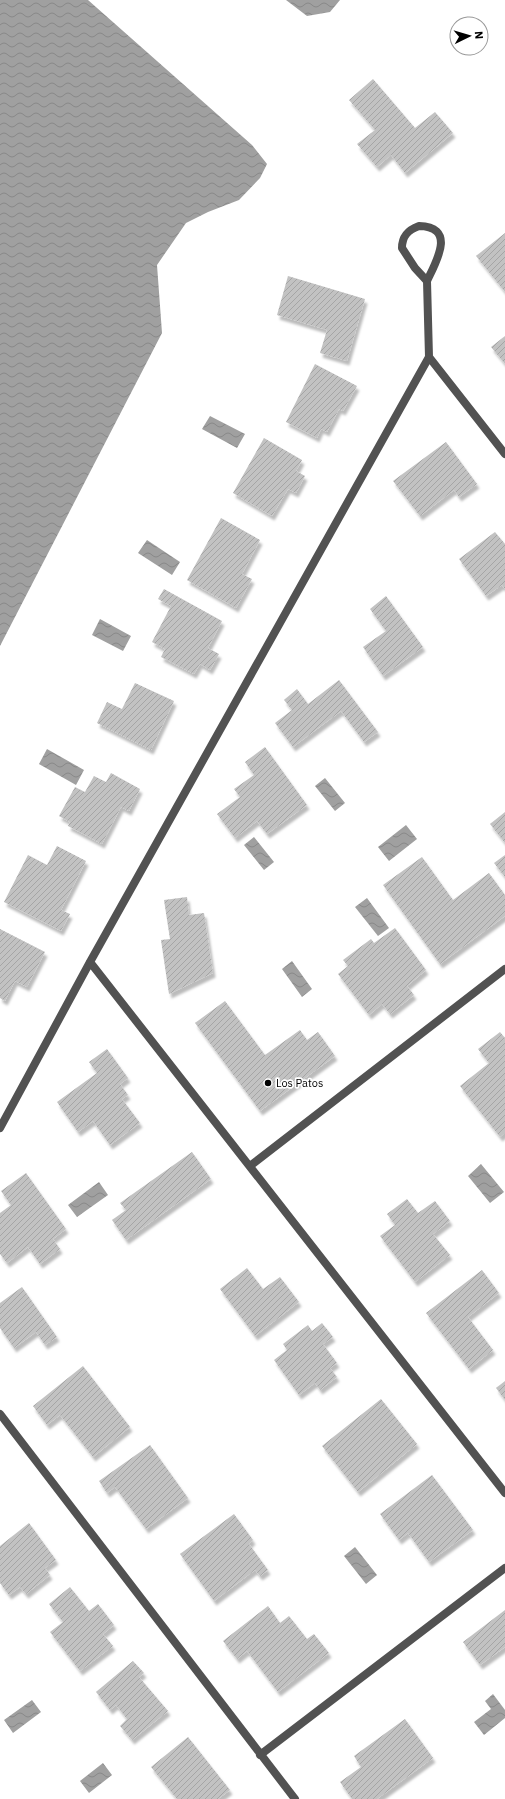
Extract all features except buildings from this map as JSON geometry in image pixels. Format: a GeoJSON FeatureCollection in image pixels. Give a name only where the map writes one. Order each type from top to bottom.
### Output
{"type":"FeatureCollection","features":[{"type":"Feature","properties":{"kind":"street"},"geometry":{"type":"LineString","coordinates":[[0,1128],[90,962],[429,357],[427,281],[439,255],[442,243],[437,232],[431,228],[419,226],[408,231],[404,237],[402,248],[415,268],[427,281]]}},
{"type":"Feature","properties":{"kind":"street"},"geometry":{"type":"LineString","coordinates":[[429,357],[505,454]]}},
{"type":"Feature","properties":{"kind":"street"},"geometry":{"type":"LineString","coordinates":[[90,962],[505,1493]]}},
{"type":"Feature","properties":{"kind":"street"},"geometry":{"type":"LineString","coordinates":[[250,1166],[505,969]]}},
{"type":"Feature","properties":{"kind":"street"},"geometry":{"type":"LineString","coordinates":[[0,1414],[295,1799]]}},
{"type":"Feature","properties":{"kind":"street"},"geometry":{"type":"LineString","coordinates":[[260,1755],[505,1568]]}},
{"type":"Feature","properties":{"kind":"water"},"geometry":{"type":"Polygon","coordinates":[[[0,0],[88,0],[252,145],[267,164],[260,178],[239,200],[208,212],[186,223],[157,265],[162,333],[0,646],[0,0]]]}},
{"type":"Feature","properties":{"kind":"water"},"geometry":{"type":"Polygon","coordinates":[[[286,0],[340,0],[330,12],[307,16],[286,0]]]}},
{"type":"Feature","properties":{"kind":"water"},"geometry":{"type":"Polygon","coordinates":[[[210,416],[245,434],[237,448],[202,429],[210,416]]]}},
{"type":"Feature","properties":{"kind":"water"},"geometry":{"type":"Polygon","coordinates":[[[147,540],[180,562],[172,575],[138,553],[147,540]]]}},
{"type":"Feature","properties":{"kind":"water"},"geometry":{"type":"Polygon","coordinates":[[[100,619],[131,636],[123,651],[92,635],[100,619]]]}},
{"type":"Feature","properties":{"kind":"water"},"geometry":{"type":"Polygon","coordinates":[[[47,749],[84,770],[76,785],[39,764],[47,749]]]}},
{"type":"Feature","properties":{"kind":"water"},"geometry":{"type":"Polygon","coordinates":[[[325,778],[345,803],[335,811],[315,786],[325,778]]]}},
{"type":"Feature","properties":{"kind":"water"},"geometry":{"type":"Polygon","coordinates":[[[406,825],[417,839],[389,861],[378,847],[406,825]]]}},
{"type":"Feature","properties":{"kind":"water"},"geometry":{"type":"Polygon","coordinates":[[[254,837],[274,862],[264,870],[244,845],[254,837]]]}},
{"type":"Feature","properties":{"kind":"water"},"geometry":{"type":"Polygon","coordinates":[[[367,898],[389,928],[378,936],[355,907],[367,898]]]}},
{"type":"Feature","properties":{"kind":"water"},"geometry":{"type":"Polygon","coordinates":[[[292,961],[312,989],[302,997],[282,969],[292,961]]]}},
{"type":"Feature","properties":{"kind":"water"},"geometry":{"type":"Polygon","coordinates":[[[481,1164],[504,1192],[490,1203],[468,1176],[481,1164]]]}},
{"type":"Feature","properties":{"kind":"water"},"geometry":{"type":"Polygon","coordinates":[[[99,1182],[108,1195],[77,1217],[68,1205],[99,1182]]]}},
{"type":"Feature","properties":{"kind":"water"},"geometry":{"type":"Polygon","coordinates":[[[355,1547],[377,1575],[366,1584],[344,1556],[355,1547]]]}},
{"type":"Feature","properties":{"kind":"water"},"geometry":{"type":"Polygon","coordinates":[[[493,1694],[505,1710],[505,1718],[484,1735],[474,1722],[491,1709],[485,1701],[493,1694]]]}},
{"type":"Feature","properties":{"kind":"water"},"geometry":{"type":"Polygon","coordinates":[[[32,1700],[41,1712],[13,1733],[4,1720],[32,1700]]]}},
{"type":"Feature","properties":{"kind":"water"},"geometry":{"type":"Polygon","coordinates":[[[103,1763],[112,1775],[89,1793],[80,1781],[103,1763]]]}},
{"type":"Feature","properties":{"kind":"place","name":"Los Patos"},"geometry":{"type":"Point","coordinates":[268,1083]}}]}
